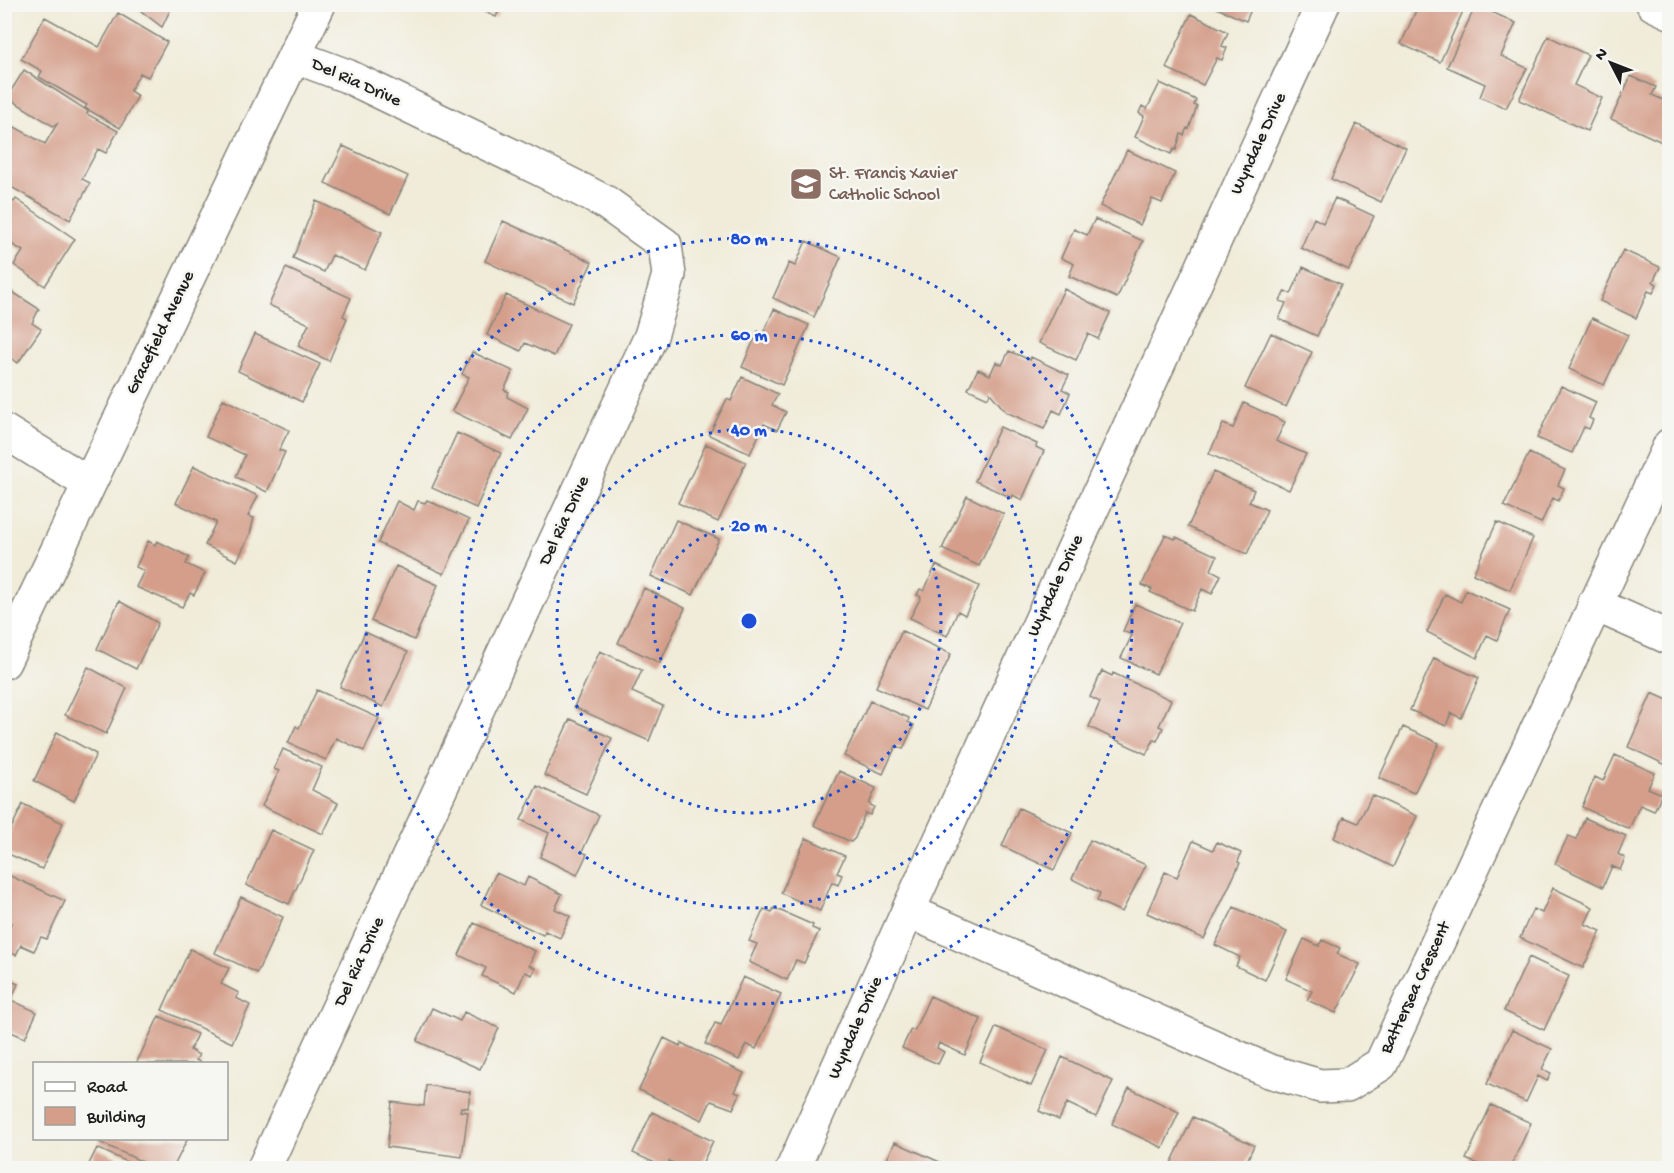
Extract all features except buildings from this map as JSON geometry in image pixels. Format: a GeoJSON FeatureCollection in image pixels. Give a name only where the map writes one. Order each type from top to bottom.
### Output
{"type":"FeatureCollection","features":[{"type":"Feature","properties":{"kind":"street","name":"Gracefield Avenue"},"geometry":{"type":"LineString","coordinates":[[4,662],[88,483],[296,57],[319,4]]}},
{"type":"Feature","properties":{"kind":"street","name":"Wyndale Drive"},"geometry":{"type":"LineString","coordinates":[[793,1168],[908,911],[1323,4]]}},
{"type":"Feature","properties":{"kind":"street"},"geometry":{"type":"LineString","coordinates":[[1653,4],[1670,12]]}},
{"type":"Feature","properties":{"kind":"street","name":"Del Ria Drive"},"geometry":{"type":"LineString","coordinates":[[264,1168],[651,336],[669,275],[665,244],[606,202],[347,76],[296,57]]}},
{"type":"Feature","properties":{"kind":"street"},"geometry":{"type":"LineString","coordinates":[[4,431],[88,483]]}},
{"type":"Feature","properties":{"kind":"street","name":"Battersea Crescent"},"geometry":{"type":"LineString","coordinates":[[908,911],[1269,1071],[1320,1086],[1347,1086],[1381,1064],[1670,445]]}},
{"type":"Feature","properties":{"kind":"street"},"geometry":{"type":"LineString","coordinates":[[1594,604],[1670,638]]}},
{"type":"Feature","properties":{"kind":"street"},"geometry":{"type":"LineString","coordinates":[[280,1133],[288,1168]]}},
{"type":"Feature","properties":{"kind":"place","name":"St. Francis Xavier Catholic School"},"geometry":{"type":"Point","coordinates":[806,184]}}]}
